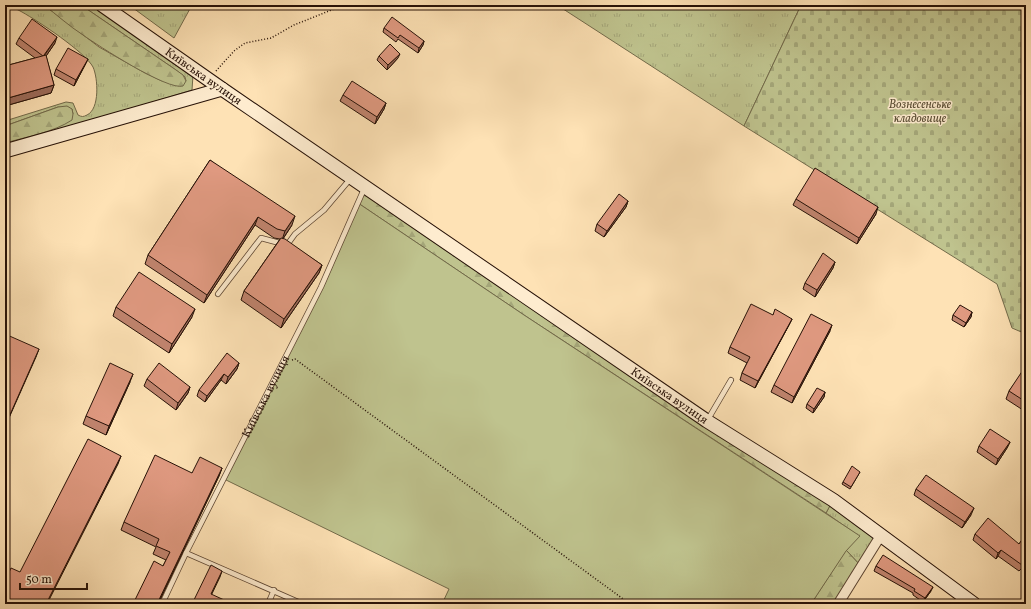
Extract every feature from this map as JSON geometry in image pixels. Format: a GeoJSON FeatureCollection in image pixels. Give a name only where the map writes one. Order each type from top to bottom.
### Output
{"type":"FeatureCollection","features":[{"type":"Feature","properties":{"kind":"main road","name":"Київська вулиця"},"geometry":{"type":"LineString","coordinates":[[102,5],[222,90],[707,421],[833,500],[974,604]]}},
{"type":"Feature","properties":{"kind":"main road"},"geometry":{"type":"LineString","coordinates":[[5,151],[222,90]]}},
{"type":"Feature","properties":{"kind":"street"},"geometry":{"type":"LineString","coordinates":[[838,604],[881,535]]}},
{"type":"Feature","properties":{"kind":"lane"},"geometry":{"type":"LineString","coordinates":[[218,294],[261,238],[287,245],[295,234],[324,210],[351,178]]}},
{"type":"Feature","properties":{"kind":"lane","name":"Київська вулиця"},"geometry":{"type":"LineString","coordinates":[[162,604],[186,553],[322,287],[365,188]]}},
{"type":"Feature","properties":{"kind":"lane"},"geometry":{"type":"LineString","coordinates":[[707,421],[731,380]]}},
{"type":"Feature","properties":{"kind":"lane"},"geometry":{"type":"LineString","coordinates":[[186,553],[274,590],[303,604]]}},
{"type":"Feature","properties":{"kind":"lane"},"geometry":{"type":"LineString","coordinates":[[268,604],[274,590]]}},
{"type":"Feature","properties":{"kind":"path"},"geometry":{"type":"LineString","coordinates":[[208,80],[234,51],[245,42],[272,38],[294,26],[344,5]]}},
{"type":"Feature","properties":{"kind":"path"},"geometry":{"type":"LineString","coordinates":[[282,366],[295,359],[630,604]]}},
{"type":"Feature","properties":{"kind":"green space"},"geometry":{"type":"Polygon","coordinates":[[[5,5],[44,5],[99,47],[145,73],[162,81],[186,81],[185,77],[176,70],[81,5],[91,5],[193,75],[192,90],[5,147],[5,143],[43,132],[73,114],[72,109],[58,107],[5,126],[5,121],[66,102],[73,103],[78,115],[87,115],[94,107],[97,85],[93,67],[81,53],[39,22],[14,8],[5,5]]]}},
{"type":"Feature","properties":{"kind":"green space"},"geometry":{"type":"Polygon","coordinates":[[[44,5],[81,5],[183,75],[186,81],[183,86],[175,86],[148,75],[117,57],[73,28],[44,5]]]}},
{"type":"Feature","properties":{"kind":"green space"},"geometry":{"type":"Polygon","coordinates":[[[129,5],[192,5],[174,38],[129,5]]]}},
{"type":"Feature","properties":{"kind":"green space"},"geometry":{"type":"Polygon","coordinates":[[[557,5],[801,5],[744,126],[557,5]]]}},
{"type":"Feature","properties":{"kind":"green space","name":"Вознесенське кладовище"},"geometry":{"type":"Polygon","coordinates":[[[801,5],[1026,5],[1026,334],[1012,328],[997,284],[744,126],[801,5]]]}},
{"type":"Feature","properties":{"kind":"green space"},"geometry":{"type":"Polygon","coordinates":[[[67,106],[72,109],[72,120],[57,128],[5,143],[5,126],[58,107],[67,106]]]}},
{"type":"Feature","properties":{"kind":"green space"},"geometry":{"type":"Polygon","coordinates":[[[365,188],[833,500],[826,513],[524,315],[358,203],[365,188]]]}},
{"type":"Feature","properties":{"kind":"green space"},"geometry":{"type":"Polygon","coordinates":[[[358,203],[524,315],[860,536],[846,551],[811,604],[442,604],[449,589],[224,479],[321,287],[358,203]]]}},
{"type":"Feature","properties":{"kind":"green space"},"geometry":{"type":"Polygon","coordinates":[[[833,500],[881,535],[860,565],[846,550],[859,536],[826,513],[833,500]]]}},
{"type":"Feature","properties":{"kind":"green space"},"geometry":{"type":"Polygon","coordinates":[[[846,550],[860,565],[835,604],[811,604],[846,550]]]}},
{"type":"Feature","properties":{"kind":"building"},"geometry":{"type":"Polygon","coordinates":[[[392,17],[424,41],[419,48],[400,35],[398,38],[384,28],[392,17]]]}},
{"type":"Feature","properties":{"kind":"building"},"geometry":{"type":"Polygon","coordinates":[[[32,19],[57,37],[43,56],[19,38],[32,19]]]}},
{"type":"Feature","properties":{"kind":"building"},"geometry":{"type":"Polygon","coordinates":[[[390,44],[400,54],[388,65],[379,56],[390,44]]]}},
{"type":"Feature","properties":{"kind":"building"},"geometry":{"type":"Polygon","coordinates":[[[68,48],[88,59],[76,80],[56,69],[68,48]]]}},
{"type":"Feature","properties":{"kind":"building"},"geometry":{"type":"Polygon","coordinates":[[[46,55],[54,85],[8,98],[5,88],[5,66],[46,55]]]}},
{"type":"Feature","properties":{"kind":"building"},"geometry":{"type":"Polygon","coordinates":[[[352,81],[386,103],[377,117],[343,95],[352,81]]]}},
{"type":"Feature","properties":{"kind":"building"},"geometry":{"type":"Polygon","coordinates":[[[210,160],[295,216],[285,231],[277,229],[258,217],[207,295],[148,255],[210,160]]]}},
{"type":"Feature","properties":{"kind":"building"},"geometry":{"type":"Polygon","coordinates":[[[815,168],[878,207],[859,238],[796,199],[815,168]]]}},
{"type":"Feature","properties":{"kind":"building"},"geometry":{"type":"Polygon","coordinates":[[[619,194],[628,201],[607,231],[597,224],[619,194]]]}},
{"type":"Feature","properties":{"kind":"building"},"geometry":{"type":"Polygon","coordinates":[[[281,238],[285,239],[322,265],[284,319],[244,291],[281,238]]]}},
{"type":"Feature","properties":{"kind":"building"},"geometry":{"type":"Polygon","coordinates":[[[823,253],[835,262],[817,290],[805,283],[823,253]]]}},
{"type":"Feature","properties":{"kind":"building"},"geometry":{"type":"Polygon","coordinates":[[[139,272],[195,309],[172,344],[116,307],[139,272]]]}},
{"type":"Feature","properties":{"kind":"building"},"geometry":{"type":"Polygon","coordinates":[[[751,304],[773,315],[775,309],[792,319],[758,381],[742,373],[750,357],[730,347],[751,304]]]}},
{"type":"Feature","properties":{"kind":"building"},"geometry":{"type":"Polygon","coordinates":[[[960,305],[972,312],[966,323],[953,315],[960,305]]]}},
{"type":"Feature","properties":{"kind":"building"},"geometry":{"type":"Polygon","coordinates":[[[811,314],[832,325],[794,397],[774,385],[811,314]]]}},
{"type":"Feature","properties":{"kind":"building"},"geometry":{"type":"Polygon","coordinates":[[[5,334],[39,349],[5,426],[5,334]]]}},
{"type":"Feature","properties":{"kind":"building"},"geometry":{"type":"Polygon","coordinates":[[[227,353],[239,363],[228,377],[224,374],[207,396],[199,390],[227,353]]]}},
{"type":"Feature","properties":{"kind":"building"},"geometry":{"type":"Polygon","coordinates":[[[110,363],[133,374],[109,426],[86,416],[110,363]]]}},
{"type":"Feature","properties":{"kind":"building"},"geometry":{"type":"Polygon","coordinates":[[[159,363],[190,387],[178,403],[147,379],[159,363]]]}},
{"type":"Feature","properties":{"kind":"building"},"geometry":{"type":"Polygon","coordinates":[[[1025,367],[1026,368],[1026,402],[1009,391],[1025,367]]]}},
{"type":"Feature","properties":{"kind":"building"},"geometry":{"type":"Polygon","coordinates":[[[817,388],[825,392],[814,409],[807,404],[817,388]]]}},
{"type":"Feature","properties":{"kind":"building"},"geometry":{"type":"Polygon","coordinates":[[[990,429],[1010,442],[998,459],[979,446],[990,429]]]}},
{"type":"Feature","properties":{"kind":"building"},"geometry":{"type":"Polygon","coordinates":[[[88,439],[121,456],[46,604],[5,604],[5,581],[11,568],[20,572],[88,439]]]}},
{"type":"Feature","properties":{"kind":"building"},"geometry":{"type":"Polygon","coordinates":[[[155,455],[192,473],[200,457],[222,468],[157,604],[133,604],[154,561],[163,566],[170,552],[156,546],[159,539],[124,522],[155,455]]]}},
{"type":"Feature","properties":{"kind":"building"},"geometry":{"type":"Polygon","coordinates":[[[852,466],[860,472],[851,487],[843,482],[852,466]]]}},
{"type":"Feature","properties":{"kind":"building"},"geometry":{"type":"Polygon","coordinates":[[[926,475],[974,508],[965,522],[916,489],[926,475]]]}},
{"type":"Feature","properties":{"kind":"building"},"geometry":{"type":"Polygon","coordinates":[[[988,518],[1019,544],[1026,534],[1026,564],[1024,562],[1022,565],[1001,550],[998,553],[975,534],[988,518]]]}},
{"type":"Feature","properties":{"kind":"building"},"geometry":{"type":"Polygon","coordinates":[[[883,555],[933,587],[925,598],[914,591],[915,589],[876,566],[883,555]]]}},
{"type":"Feature","properties":{"kind":"building"},"geometry":{"type":"Polygon","coordinates":[[[211,565],[222,571],[211,594],[233,604],[192,604],[211,565]]]}}]}
